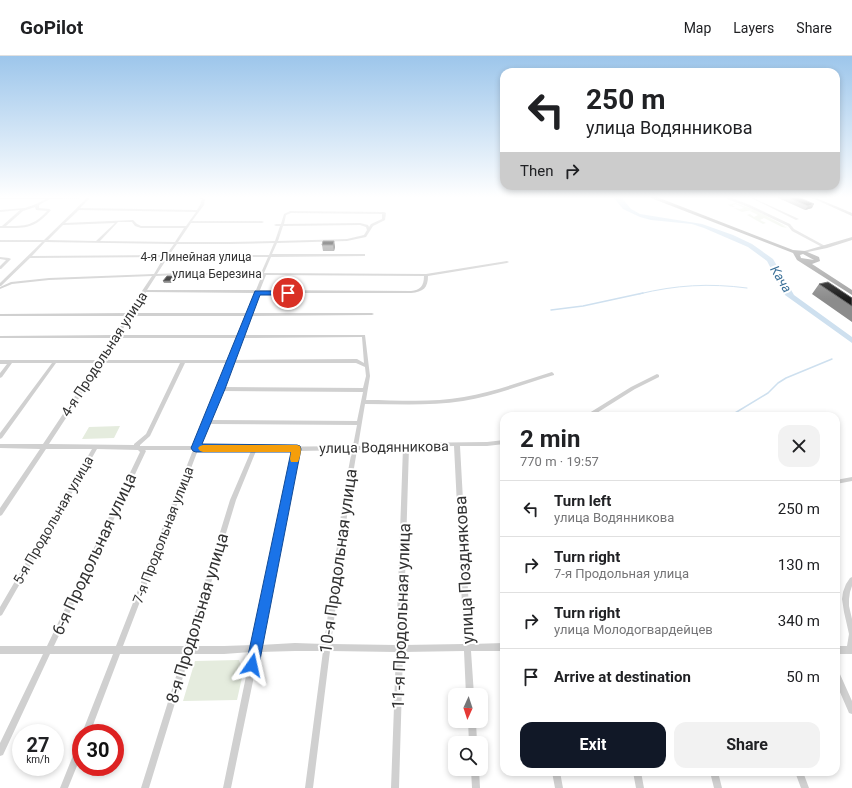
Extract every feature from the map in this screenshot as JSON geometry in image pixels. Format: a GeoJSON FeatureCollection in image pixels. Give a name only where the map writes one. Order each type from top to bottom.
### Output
{"type":"FeatureCollection","features":[{"type":"Feature","properties":{"kind":"highway"},"geometry":{"type":"LineString","coordinates":[[741,231],[801,256],[810,262],[816,259],[822,270],[831,278]]}},
{"type":"Feature","properties":{"kind":"highway"},"geometry":{"type":"LineString","coordinates":[[801,256],[852,293]]}},
{"type":"Feature","properties":{"kind":"main road"},"geometry":{"type":"LineString","coordinates":[[801,256],[852,238]]}},
{"type":"Feature","properties":{"kind":"main road"},"geometry":{"type":"LineString","coordinates":[[816,259],[825,247]]}},
{"type":"Feature","properties":{"kind":"street"},"geometry":{"type":"LineString","coordinates":[[0,286],[55,231]]}},
{"type":"Feature","properties":{"kind":"street"},"geometry":{"type":"LineString","coordinates":[[98,241],[108,231]]}},
{"type":"Feature","properties":{"kind":"street","name":"4-я Продольная улица"},"geometry":{"type":"LineString","coordinates":[[0,513],[184,231]]}},
{"type":"Feature","properties":{"kind":"street","name":"7-я Продольная улица"},"geometry":{"type":"LineString","coordinates":[[90,724],[196,448],[221,389],[264,275],[262,274],[271,256],[280,231]]}},
{"type":"Feature","properties":{"kind":"street"},"geometry":{"type":"LineString","coordinates":[[0,241],[177,242],[347,240],[364,236],[368,231]]}},
{"type":"Feature","properties":{"kind":"street"},"geometry":{"type":"LineString","coordinates":[[795,231],[825,247]]}},
{"type":"Feature","properties":{"kind":"street","name":"4-я Линейная улица"},"geometry":{"type":"LineString","coordinates":[[28,257],[364,255]]}},
{"type":"Feature","properties":{"kind":"street"},"geometry":{"type":"LineString","coordinates":[[0,258],[9,259],[0,268]]}},
{"type":"Feature","properties":{"kind":"street","name":"улица Березина"},"geometry":{"type":"LineString","coordinates":[[0,286],[36,280],[155,275],[426,275],[507,262]]}},
{"type":"Feature","properties":{"kind":"street"},"geometry":{"type":"LineString","coordinates":[[144,292],[411,292],[425,287],[427,283],[426,275]]}},
{"type":"Feature","properties":{"kind":"street"},"geometry":{"type":"LineString","coordinates":[[0,315],[372,314]]}},
{"type":"Feature","properties":{"kind":"street"},"geometry":{"type":"LineString","coordinates":[[0,338],[240,336]]}},
{"type":"Feature","properties":{"kind":"street","name":"10-я Продольная улица"},"geometry":{"type":"LineString","coordinates":[[240,336],[364,336],[366,340],[366,366],[368,376],[365,390],[365,402],[362,416],[358,423],[354,448],[309,788]]}},
{"type":"Feature","properties":{"kind":"street"},"geometry":{"type":"LineString","coordinates":[[0,362],[357,361],[366,366]]}},
{"type":"Feature","properties":{"kind":"street"},"geometry":{"type":"LineString","coordinates":[[0,376],[11,362]]}},
{"type":"Feature","properties":{"kind":"street"},"geometry":{"type":"LineString","coordinates":[[0,437],[55,362]]}},
{"type":"Feature","properties":{"kind":"street","name":"6-я Продольная улица"},"geometry":{"type":"LineString","coordinates":[[0,752],[143,451],[136,445],[148,435],[183,362]]}},
{"type":"Feature","properties":{"kind":"street"},"geometry":{"type":"LineString","coordinates":[[365,402],[450,401],[511,387],[552,374]]}},
{"type":"Feature","properties":{"kind":"street"},"geometry":{"type":"LineString","coordinates":[[595,412],[656,376]]}},
{"type":"Feature","properties":{"kind":"street"},"geometry":{"type":"LineString","coordinates":[[221,389],[365,390]]}},
{"type":"Feature","properties":{"kind":"street"},"geometry":{"type":"LineString","coordinates":[[207,422],[279,421],[358,423]]}},
{"type":"Feature","properties":{"kind":"street","name":"улица Водянникова"},"geometry":{"type":"LineString","coordinates":[[0,446],[297,449],[406,445],[457,445],[500,442]]}},
{"type":"Feature","properties":{"kind":"street","name":"11-я Продольная улица"},"geometry":{"type":"LineString","coordinates":[[395,788],[406,445]]}},
{"type":"Feature","properties":{"kind":"street","name":"улица Позднякова"},"geometry":{"type":"LineString","coordinates":[[457,445],[470,688]]}},
{"type":"Feature","properties":{"kind":"street","name":"5-я Продольная улица"},"geometry":{"type":"LineString","coordinates":[[0,613],[95,448]]}},
{"type":"Feature","properties":{"kind":"street","name":"8-я Продольная улица"},"geometry":{"type":"LineString","coordinates":[[145,788],[233,500],[254,449]]}},
{"type":"Feature","properties":{"kind":"street"},"geometry":{"type":"LineString","coordinates":[[227,788],[297,449]]}},
{"type":"Feature","properties":{"kind":"street"},"geometry":{"type":"LineString","coordinates":[[840,481],[852,479]]}},
{"type":"Feature","properties":{"kind":"street"},"geometry":{"type":"LineString","coordinates":[[852,580],[846,591],[846,607],[852,632]]}},
{"type":"Feature","properties":{"kind":"street"},"geometry":{"type":"LineString","coordinates":[[840,650],[851,650],[852,636]]}},
{"type":"Feature","properties":{"kind":"street"},"geometry":{"type":"LineString","coordinates":[[0,650],[119,651],[295,647],[327,649],[500,647]]}},
{"type":"Feature","properties":{"kind":"street"},"geometry":{"type":"LineString","coordinates":[[840,684],[852,710]]}},
{"type":"Feature","properties":{"kind":"street"},"geometry":{"type":"LineString","coordinates":[[64,788],[72,768]]}},
{"type":"Feature","properties":{"kind":"street"},"geometry":{"type":"LineString","coordinates":[[475,776],[476,788]]}},
{"type":"Feature","properties":{"kind":"street"},"geometry":{"type":"LineString","coordinates":[[557,776],[559,788]]}},
{"type":"Feature","properties":{"kind":"street"},"geometry":{"type":"LineString","coordinates":[[637,776],[640,788]]}},
{"type":"Feature","properties":{"kind":"street"},"geometry":{"type":"LineString","coordinates":[[715,776],[718,788]]}},
{"type":"Feature","properties":{"kind":"street"},"geometry":{"type":"LineString","coordinates":[[800,776],[805,788]]}},
{"type":"Feature","properties":{"kind":"shaded area"},"geometry":{"type":"Polygon","coordinates":[[[120,426],[114,438],[82,439],[89,427],[120,426]]]}},
{"type":"Feature","properties":{"kind":"shaded area"},"geometry":{"type":"Polygon","coordinates":[[[239,660],[243,673],[237,700],[183,701],[195,661],[239,660]]]}},
{"type":"Feature","properties":{"kind":"water","name":"Кача"},"geometry":{"type":"Polygon","coordinates":[[[711,231],[722,231],[733,235],[752,244],[773,259],[794,295],[852,337],[852,343],[785,295],[767,261],[748,247],[711,231]]]}},
{"type":"Feature","properties":{"kind":"building"},"geometry":{"type":"Polygon","coordinates":[[[323,241],[334,241],[333,245],[322,245],[323,241]]]}},
{"type":"Feature","properties":{"kind":"building"},"geometry":{"type":"Polygon","coordinates":[[[167,276],[173,276],[170,281],[163,281],[167,276]]]}},
{"type":"Feature","properties":{"kind":"building"},"geometry":{"type":"Polygon","coordinates":[[[828,282],[852,298],[852,306],[819,284],[828,282]]]}},
{"type":"Feature","properties":{"kind":"waterway"},"geometry":{"type":"LineString","coordinates":[[639,294],[679,287],[706,285],[747,288]]}},
{"type":"Feature","properties":{"kind":"waterway"},"geometry":{"type":"LineString","coordinates":[[551,310],[583,306],[643,293]]}},
{"type":"Feature","properties":{"kind":"waterway"},"geometry":{"type":"LineString","coordinates":[[737,412],[768,393],[778,383],[786,378],[832,359]]}},
{"type":"Feature","properties":{"kind":"slow traffic"},"geometry":{"type":"LineString","coordinates":[[203,448],[297,449],[295,459]]}},
{"type":"Feature","properties":{"kind":"route"},"geometry":{"type":"LineString","coordinates":[[252,665],[297,449],[196,448],[221,389],[257,293],[288,293]]}}]}
